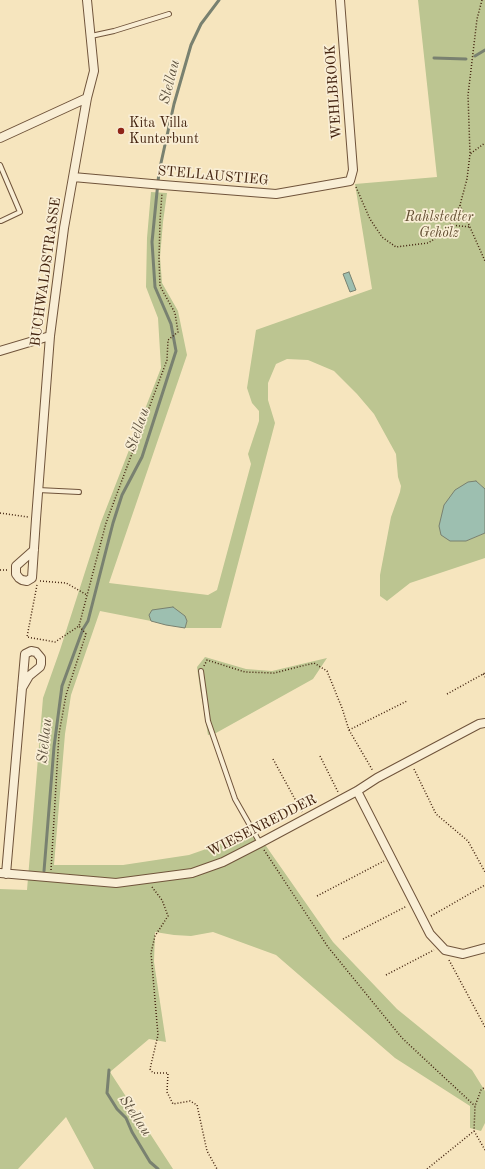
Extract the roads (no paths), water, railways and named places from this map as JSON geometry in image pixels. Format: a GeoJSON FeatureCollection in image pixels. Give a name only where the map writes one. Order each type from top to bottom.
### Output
{"type":"FeatureCollection","features":[{"type":"Feature","properties":{"kind":"street","name":"BUCHWALDSTRASSE"},"geometry":{"type":"LineString","coordinates":[[34,550],[50,336],[64,228],[87,98],[94,71],[87,0]]}},
{"type":"Feature","properties":{"kind":"street","name":"WEHLBROOK"},"geometry":{"type":"LineString","coordinates":[[340,0],[353,170],[350,181]]}},
{"type":"Feature","properties":{"kind":"street"},"geometry":{"type":"LineString","coordinates":[[0,138],[87,98]]}},
{"type":"Feature","properties":{"kind":"street","name":"STELLAUSTIEG"},"geometry":{"type":"LineString","coordinates":[[73,176],[148,184],[276,194],[350,181]]}},
{"type":"Feature","properties":{"kind":"street"},"geometry":{"type":"LineString","coordinates":[[0,351],[50,336]]}},
{"type":"Feature","properties":{"kind":"street","name":"WIESENREDDER"},"geometry":{"type":"LineString","coordinates":[[22,688],[3,874],[116,883],[192,873],[223,862],[306,819],[410,760],[479,724],[485,723]]}},
{"type":"Feature","properties":{"kind":"street"},"geometry":{"type":"LineString","coordinates":[[357,791],[430,934],[443,948],[463,954],[485,948]]}},
{"type":"Feature","properties":{"kind":"lane"},"geometry":{"type":"LineString","coordinates":[[91,36],[114,31],[169,14]]}},
{"type":"Feature","properties":{"kind":"lane"},"geometry":{"type":"LineString","coordinates":[[0,165],[20,212],[1,221]]}},
{"type":"Feature","properties":{"kind":"lane"},"geometry":{"type":"LineString","coordinates":[[38,490],[79,492]]}},
{"type":"Feature","properties":{"kind":"lane"},"geometry":{"type":"LineString","coordinates":[[201,671],[208,721],[235,799],[260,843]]}},
{"type":"Feature","properties":{"kind":"waterway","name":"Stellau"},"geometry":{"type":"LineString","coordinates":[[44,871],[54,747],[62,686],[83,629],[88,621],[113,523],[122,495],[142,457],[176,351],[171,324],[155,287],[152,242],[159,172],[174,104],[191,45],[201,24],[219,0]]}},
{"type":"Feature","properties":{"kind":"waterway"},"geometry":{"type":"LineString","coordinates":[[475,56],[485,50]]}},
{"type":"Feature","properties":{"kind":"waterway"},"geometry":{"type":"LineString","coordinates":[[434,58],[466,59]]}},
{"type":"Feature","properties":{"kind":"waterway","name":"Stellau"},"geometry":{"type":"LineString","coordinates":[[109,1070],[107,1093],[117,1109],[126,1118],[132,1132],[150,1162],[158,1169]]}},
{"type":"Feature","properties":{"kind":"place","name":"Kita Villa Kunterbunt"},"geometry":{"type":"Point","coordinates":[121,131]}},
{"type":"Feature","properties":{"kind":"park label","name":"Rahlstedter Gehölz"},"geometry":{"type":"Point","coordinates":[439,226]}}]}
